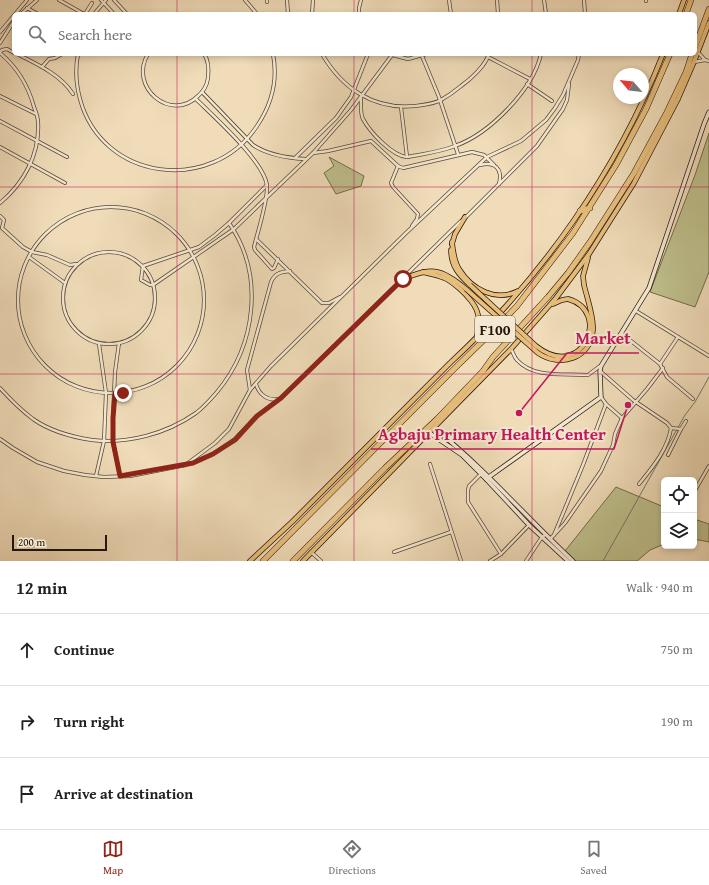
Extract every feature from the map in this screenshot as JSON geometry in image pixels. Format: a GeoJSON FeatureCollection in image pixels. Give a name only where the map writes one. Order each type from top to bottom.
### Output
{"type":"FeatureCollection","features":[{"type":"Feature","properties":{"kind":"highway"},"geometry":{"type":"LineString","coordinates":[[687,12],[691,0]]}},
{"type":"Feature","properties":{"kind":"highway"},"geometry":{"type":"LineString","coordinates":[[697,49],[709,10]]}},
{"type":"Feature","properties":{"kind":"highway","name":"F100"},"geometry":{"type":"LineString","coordinates":[[263,561],[517,306],[573,233],[590,208],[630,140],[652,97],[669,56]]}},
{"type":"Feature","properties":{"kind":"highway","name":"F100"},"geometry":{"type":"LineString","coordinates":[[293,561],[385,468],[437,419],[483,371],[493,357],[548,298],[568,273],[634,174],[666,114],[686,72],[691,56]]}},
{"type":"Feature","properties":{"kind":"highway"},"geometry":{"type":"LineString","coordinates":[[580,211],[590,208]]}},
{"type":"Feature","properties":{"kind":"main road"},"geometry":{"type":"LineString","coordinates":[[680,12],[684,0]]}},
{"type":"Feature","properties":{"kind":"main road"},"geometry":{"type":"LineString","coordinates":[[697,49],[709,23]]}},
{"type":"Feature","properties":{"kind":"main road"},"geometry":{"type":"LineString","coordinates":[[250,561],[292,522],[450,363],[477,338],[520,291],[580,211],[610,163],[641,106],[662,56]]}},
{"type":"Feature","properties":{"kind":"main road"},"geometry":{"type":"LineString","coordinates":[[303,561],[511,349],[550,307],[589,254],[634,183],[678,99],[695,56]]}},
{"type":"Feature","properties":{"kind":"main road"},"geometry":{"type":"LineString","coordinates":[[487,477],[511,462],[601,397],[601,366],[649,288],[709,112]]}},
{"type":"Feature","properties":{"kind":"main road"},"geometry":{"type":"LineString","coordinates":[[465,217],[452,242],[451,256],[453,266],[468,287],[538,352],[549,359],[559,360],[576,357],[586,348],[591,338],[593,320],[583,276],[589,254]]}},
{"type":"Feature","properties":{"kind":"main road"},"geometry":{"type":"LineString","coordinates":[[452,242],[454,256],[459,269],[467,279],[479,288],[489,294],[500,296],[509,295],[520,291]]}},
{"type":"Feature","properties":{"kind":"main road"},"geometry":{"type":"LineString","coordinates":[[403,279],[423,272],[435,271],[445,274],[468,287],[546,353],[555,356],[574,354],[583,346],[589,336],[589,322],[585,311],[580,305],[568,299],[562,300],[550,307]]}},
{"type":"Feature","properties":{"kind":"main road"},"geometry":{"type":"LineString","coordinates":[[423,272],[447,279],[472,301],[479,316],[477,338]]}},
{"type":"Feature","properties":{"kind":"main road"},"geometry":{"type":"LineString","coordinates":[[434,428],[464,453],[482,473]]}},
{"type":"Feature","properties":{"kind":"main road"},"geometry":{"type":"LineString","coordinates":[[428,432],[454,449],[487,477],[527,524],[550,540],[573,561]]}},
{"type":"Feature","properties":{"kind":"main road"},"geometry":{"type":"LineString","coordinates":[[503,495],[530,519],[543,536],[568,561]]}},
{"type":"Feature","properties":{"kind":"main road"},"geometry":{"type":"LineString","coordinates":[[527,524],[530,519]]}},
{"type":"Feature","properties":{"kind":"street"},"geometry":{"type":"LineString","coordinates":[[16,12],[27,0]]}},
{"type":"Feature","properties":{"kind":"street"},"geometry":{"type":"LineString","coordinates":[[23,12],[37,0]]}},
{"type":"Feature","properties":{"kind":"street"},"geometry":{"type":"LineString","coordinates":[[59,0],[80,12]]}},
{"type":"Feature","properties":{"kind":"street"},"geometry":{"type":"LineString","coordinates":[[114,0],[125,12]]}},
{"type":"Feature","properties":{"kind":"street"},"geometry":{"type":"LineString","coordinates":[[245,0],[255,12]]}},
{"type":"Feature","properties":{"kind":"street"},"geometry":{"type":"LineString","coordinates":[[287,0],[288,12]]}},
{"type":"Feature","properties":{"kind":"street"},"geometry":{"type":"LineString","coordinates":[[312,12],[313,0]]}},
{"type":"Feature","properties":{"kind":"street"},"geometry":{"type":"LineString","coordinates":[[359,12],[361,0]]}},
{"type":"Feature","properties":{"kind":"street"},"geometry":{"type":"LineString","coordinates":[[449,0],[451,12]]}},
{"type":"Feature","properties":{"kind":"street"},"geometry":{"type":"LineString","coordinates":[[497,0],[498,12]]}},
{"type":"Feature","properties":{"kind":"street"},"geometry":{"type":"LineString","coordinates":[[544,0],[546,12]]}},
{"type":"Feature","properties":{"kind":"street"},"geometry":{"type":"LineString","coordinates":[[584,0],[585,12]]}},
{"type":"Feature","properties":{"kind":"street"},"geometry":{"type":"LineString","coordinates":[[96,12],[104,1],[106,6],[112,12]]}},
{"type":"Feature","properties":{"kind":"street"},"geometry":{"type":"LineString","coordinates":[[85,12],[92,3]]}},
{"type":"Feature","properties":{"kind":"street"},"geometry":{"type":"LineString","coordinates":[[27,8],[34,12]]}},
{"type":"Feature","properties":{"kind":"street"},"geometry":{"type":"LineString","coordinates":[[0,32],[12,17]]}},
{"type":"Feature","properties":{"kind":"street"},"geometry":{"type":"LineString","coordinates":[[0,43],[12,26]]}},
{"type":"Feature","properties":{"kind":"street"},"geometry":{"type":"LineString","coordinates":[[0,203],[18,186],[30,164],[37,140],[38,121],[28,89],[14,67],[0,53],[2,50],[7,49],[12,52]]}},
{"type":"Feature","properties":{"kind":"street"},"geometry":{"type":"LineString","coordinates":[[697,49],[705,60]]}},
{"type":"Feature","properties":{"kind":"street"},"geometry":{"type":"LineString","coordinates":[[21,56],[55,75],[69,87],[73,94]]}},
{"type":"Feature","properties":{"kind":"street"},"geometry":{"type":"LineString","coordinates":[[42,67],[49,59],[58,56]]}},
{"type":"Feature","properties":{"kind":"street"},"geometry":{"type":"LineString","coordinates":[[78,56],[76,82],[85,114],[93,128],[103,140],[115,151],[133,162],[152,168],[182,171],[212,164],[226,157],[247,140],[263,117],[270,103],[274,89],[275,74],[273,56]]}},
{"type":"Feature","properties":{"kind":"street"},"geometry":{"type":"LineString","coordinates":[[147,56],[143,68],[143,78],[146,87],[152,95],[161,102],[174,105],[188,103],[202,92],[207,83],[209,71],[205,56]]}},
{"type":"Feature","properties":{"kind":"street"},"geometry":{"type":"LineString","coordinates":[[323,56],[330,68],[353,90],[386,104],[401,107],[423,105],[440,101],[467,82],[489,56],[530,79]]}},
{"type":"Feature","properties":{"kind":"street"},"geometry":{"type":"LineString","coordinates":[[295,158],[336,118],[351,97],[367,56]]}},
{"type":"Feature","properties":{"kind":"street"},"geometry":{"type":"LineString","coordinates":[[143,266],[141,280],[150,285],[154,284],[234,229],[313,153],[352,110],[389,56]]}},
{"type":"Feature","properties":{"kind":"street"},"geometry":{"type":"LineString","coordinates":[[394,56],[408,60],[422,56],[440,101],[458,154]]}},
{"type":"Feature","properties":{"kind":"street"},"geometry":{"type":"LineString","coordinates":[[362,95],[361,104],[363,119],[375,136],[399,156],[407,157],[456,146],[500,118],[516,101],[530,79],[540,56]]}},
{"type":"Feature","properties":{"kind":"street"},"geometry":{"type":"LineString","coordinates":[[186,465],[225,434],[250,390],[256,383],[407,232],[487,157],[521,141],[535,130],[555,108],[569,84],[579,56]]}},
{"type":"Feature","properties":{"kind":"street"},"geometry":{"type":"LineString","coordinates":[[694,62],[705,60],[709,61]]}},
{"type":"Feature","properties":{"kind":"street"},"geometry":{"type":"LineString","coordinates":[[527,84],[552,101]]}},
{"type":"Feature","properties":{"kind":"street"},"geometry":{"type":"LineString","coordinates":[[0,439],[19,452],[50,467],[96,476],[120,476],[186,465],[213,454],[235,440],[257,416],[281,398],[537,146],[555,122],[567,100],[569,84]]}},
{"type":"Feature","properties":{"kind":"street"},"geometry":{"type":"LineString","coordinates":[[202,92],[253,145],[279,156],[306,159]]}},
{"type":"Feature","properties":{"kind":"street"},"geometry":{"type":"LineString","coordinates":[[0,96],[36,114]]}},
{"type":"Feature","properties":{"kind":"street"},"geometry":{"type":"LineString","coordinates":[[196,98],[242,145],[257,163],[265,178],[267,185],[255,250],[272,269],[274,268],[278,259]]}},
{"type":"Feature","properties":{"kind":"street"},"geometry":{"type":"LineString","coordinates":[[401,107],[407,157]]}},
{"type":"Feature","properties":{"kind":"street"},"geometry":{"type":"LineString","coordinates":[[0,121],[67,157]]}},
{"type":"Feature","properties":{"kind":"street"},"geometry":{"type":"LineString","coordinates":[[313,153],[371,141],[398,166],[406,168],[458,154],[472,152],[480,153],[487,157],[498,169],[500,176],[498,184]]}},
{"type":"Feature","properties":{"kind":"street"},"geometry":{"type":"LineString","coordinates":[[0,147],[65,183]]}},
{"type":"Feature","properties":{"kind":"street"},"geometry":{"type":"LineString","coordinates":[[479,165],[494,165]]}},
{"type":"Feature","properties":{"kind":"street"},"geometry":{"type":"LineString","coordinates":[[398,166],[391,185],[418,214],[418,219],[407,232]]}},
{"type":"Feature","properties":{"kind":"street"},"geometry":{"type":"LineString","coordinates":[[143,266],[189,249],[199,247],[216,235],[267,185]]}},
{"type":"Feature","properties":{"kind":"street"},"geometry":{"type":"LineString","coordinates":[[111,206],[127,207],[149,214],[171,228],[189,249],[194,257],[203,282],[204,308],[198,332],[190,350],[172,371],[156,382],[134,390],[123,393],[106,394],[77,388],[52,373],[37,359],[20,328],[17,310],[21,273],[32,252],[49,230],[62,220],[89,208],[111,206]]}},
{"type":"Feature","properties":{"kind":"street"},"geometry":{"type":"LineString","coordinates":[[0,216],[4,220],[2,228],[23,247],[32,252],[47,255],[70,265],[76,264],[87,257],[99,253],[115,251],[126,254],[135,259],[150,275],[154,284],[156,299],[154,309],[146,327],[132,338],[119,343],[110,344],[99,344],[79,334],[70,323],[65,310],[64,301],[66,283],[76,264]]}},
{"type":"Feature","properties":{"kind":"street"},"geometry":{"type":"LineString","coordinates":[[0,388],[34,420],[54,430],[76,437],[104,441],[113,442],[163,431],[196,413],[212,398],[226,381],[237,363],[245,344],[250,322],[252,301],[248,264],[234,229],[229,223]]}},
{"type":"Feature","properties":{"kind":"street"},"geometry":{"type":"LineString","coordinates":[[256,239],[322,303],[330,303],[344,294]]}},
{"type":"Feature","properties":{"kind":"street"},"geometry":{"type":"LineString","coordinates":[[29,257],[66,283]]}},
{"type":"Feature","properties":{"kind":"street"},"geometry":{"type":"LineString","coordinates":[[250,390],[247,370],[271,282],[274,276],[278,273],[290,271]]}},
{"type":"Feature","properties":{"kind":"street"},"geometry":{"type":"LineString","coordinates":[[636,311],[709,356]]}},
{"type":"Feature","properties":{"kind":"street"},"geometry":{"type":"LineString","coordinates":[[621,333],[660,364],[667,377],[693,399]]}},
{"type":"Feature","properties":{"kind":"street"},"geometry":{"type":"LineString","coordinates":[[660,364],[678,337]]}},
{"type":"Feature","properties":{"kind":"street"},"geometry":{"type":"LineString","coordinates":[[119,343],[115,372],[113,442],[120,476]]}},
{"type":"Feature","properties":{"kind":"street"},"geometry":{"type":"LineString","coordinates":[[96,476],[104,441],[106,394],[99,344]]}},
{"type":"Feature","properties":{"kind":"street"},"geometry":{"type":"LineString","coordinates":[[511,349],[517,360],[533,371],[565,375],[588,375],[601,366]]}},
{"type":"Feature","properties":{"kind":"street"},"geometry":{"type":"LineString","coordinates":[[550,540],[566,523],[601,471],[613,444],[615,434],[622,418],[657,378],[663,368]]}},
{"type":"Feature","properties":{"kind":"street"},"geometry":{"type":"LineString","coordinates":[[600,370],[631,398],[667,423],[671,428]]}},
{"type":"Feature","properties":{"kind":"street"},"geometry":{"type":"LineString","coordinates":[[256,383],[259,391],[264,396],[273,399],[281,398]]}},
{"type":"Feature","properties":{"kind":"street"},"geometry":{"type":"LineString","coordinates":[[601,397],[606,404],[622,418]]}},
{"type":"Feature","properties":{"kind":"street"},"geometry":{"type":"LineString","coordinates":[[554,535],[606,404]]}},
{"type":"Feature","properties":{"kind":"street"},"geometry":{"type":"LineString","coordinates":[[668,455],[680,428],[686,420]]}},
{"type":"Feature","properties":{"kind":"street"},"geometry":{"type":"LineString","coordinates":[[671,428],[680,428]]}},
{"type":"Feature","properties":{"kind":"street"},"geometry":{"type":"LineString","coordinates":[[639,484],[660,455],[671,428]]}},
{"type":"Feature","properties":{"kind":"street"},"geometry":{"type":"LineString","coordinates":[[430,464],[461,561]]}},
{"type":"Feature","properties":{"kind":"street"},"geometry":{"type":"LineString","coordinates":[[697,487],[709,466]]}},
{"type":"Feature","properties":{"kind":"street"},"geometry":{"type":"LineString","coordinates":[[482,473],[469,486],[468,502],[501,554]]}},
{"type":"Feature","properties":{"kind":"street"},"geometry":{"type":"LineString","coordinates":[[490,561],[501,554],[527,524]]}},
{"type":"Feature","properties":{"kind":"street"},"geometry":{"type":"LineString","coordinates":[[394,552],[451,532]]}},
{"type":"Feature","properties":{"kind":"street"},"geometry":{"type":"LineString","coordinates":[[526,561],[543,536]]}},
{"type":"Feature","properties":{"kind":"street"},"geometry":{"type":"LineString","coordinates":[[311,552],[321,561]]}},
{"type":"Feature","properties":{"kind":"green space"},"geometry":{"type":"Polygon","coordinates":[[[709,133],[709,272],[695,307],[650,292],[695,175],[709,133]]]}},
{"type":"Feature","properties":{"kind":"green space"},"geometry":{"type":"Polygon","coordinates":[[[329,157],[364,176],[361,186],[336,194],[324,173],[334,166],[329,157]]]}},
{"type":"Feature","properties":{"kind":"green space"},"geometry":{"type":"Polygon","coordinates":[[[616,487],[661,506],[661,545],[650,550],[637,561],[576,561],[565,551],[616,487]]]}},
{"type":"Feature","properties":{"kind":"green space"},"geometry":{"type":"Polygon","coordinates":[[[697,520],[709,524],[709,542],[697,540],[697,520]]]}},
{"type":"Feature","properties":{"kind":"waterway"},"geometry":{"type":"LineString","coordinates":[[603,561],[685,415],[695,402],[709,377]]}},
{"type":"Feature","properties":{"kind":"place","name":"Agbaju Primary Health Center"},"geometry":{"type":"Point","coordinates":[628,405]}},
{"type":"Feature","properties":{"kind":"place","name":"Market"},"geometry":{"type":"Point","coordinates":[519,413]}},
{"type":"Feature","properties":{"kind":"route"},"geometry":{"type":"LineString","coordinates":[[123,393],[115,393],[113,418],[113,442],[120,476],[130,476],[186,465],[203,459],[235,440],[257,416],[281,398],[403,279]]}}]}
